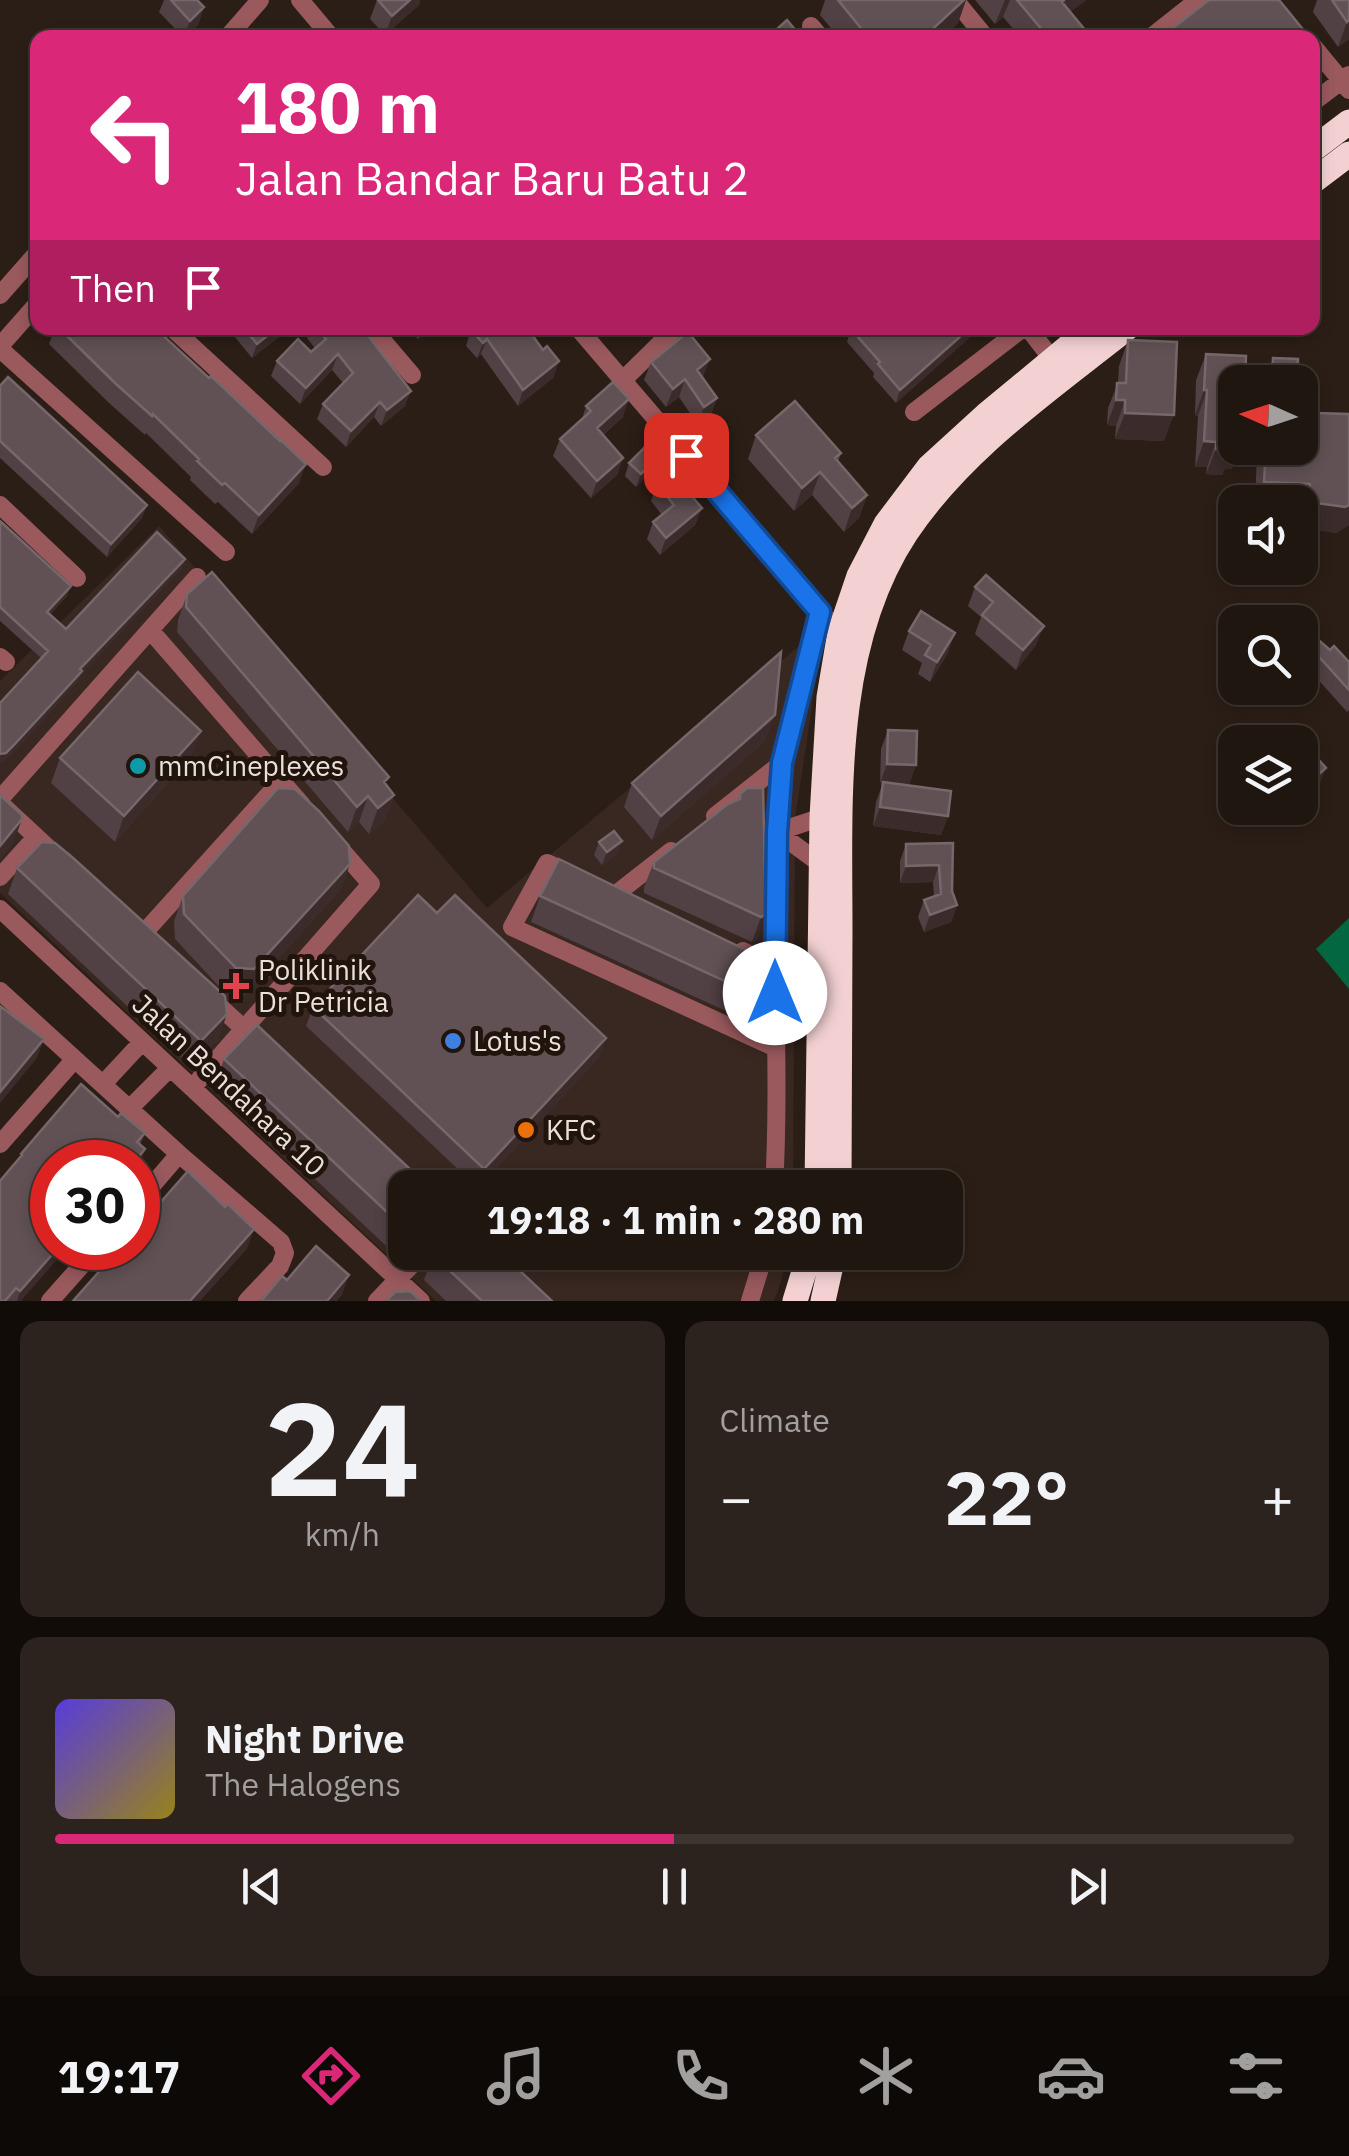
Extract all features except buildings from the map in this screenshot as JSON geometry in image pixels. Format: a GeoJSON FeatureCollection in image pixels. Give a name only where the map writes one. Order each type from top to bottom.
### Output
{"type":"FeatureCollection","features":[{"type":"Feature","properties":{"kind":"highway"},"geometry":{"type":"LineString","coordinates":[[1320,144],[1349,122]]}},
{"type":"Feature","properties":{"kind":"highway"},"geometry":{"type":"LineString","coordinates":[[1320,176],[1349,154]]}},
{"type":"Feature","properties":{"kind":"highway"},"geometry":{"type":"LineString","coordinates":[[839,1170],[842,769],[847,698],[860,635],[879,584],[905,534],[944,482],[1059,368],[1085,335]]}},
{"type":"Feature","properties":{"kind":"highway"},"geometry":{"type":"LineString","coordinates":[[817,1170],[822,817],[829,697],[840,632],[859,576],[886,524],[929,467],[1059,368],[1115,335]]}},
{"type":"Feature","properties":{"kind":"highway"},"geometry":{"type":"LineString","coordinates":[[796,1301],[805,1270]]}},
{"type":"Feature","properties":{"kind":"highway"},"geometry":{"type":"LineString","coordinates":[[823,1301],[830,1270]]}},
{"type":"Feature","properties":{"kind":"street"},"geometry":{"type":"LineString","coordinates":[[234,30],[260,0]]}},
{"type":"Feature","properties":{"kind":"street"},"geometry":{"type":"LineString","coordinates":[[300,0],[325,30]]}},
{"type":"Feature","properties":{"kind":"street"},"geometry":{"type":"LineString","coordinates":[[955,0],[977,30]]}},
{"type":"Feature","properties":{"kind":"street"},"geometry":{"type":"LineString","coordinates":[[1160,30],[1198,0]]}},
{"type":"Feature","properties":{"kind":"street"},"geometry":{"type":"LineString","coordinates":[[1320,54],[1346,82],[1320,98]]}},
{"type":"Feature","properties":{"kind":"street"},"geometry":{"type":"LineString","coordinates":[[0,295],[30,261]]}},
{"type":"Feature","properties":{"kind":"street"},"geometry":{"type":"LineString","coordinates":[[30,312],[0,348],[226,552]]}},
{"type":"Feature","properties":{"kind":"street"},"geometry":{"type":"LineString","coordinates":[[180,335],[324,467]]}},
{"type":"Feature","properties":{"kind":"street"},"geometry":{"type":"LineString","coordinates":[[378,335],[412,376]]}},
{"type":"Feature","properties":{"kind":"street"},"geometry":{"type":"LineString","coordinates":[[584,335],[840,632]]}},
{"type":"Feature","properties":{"kind":"street"},"geometry":{"type":"LineString","coordinates":[[622,380],[669,335]]}},
{"type":"Feature","properties":{"kind":"street"},"geometry":{"type":"LineString","coordinates":[[914,412],[1017,335]]}},
{"type":"Feature","properties":{"kind":"street"},"geometry":{"type":"LineString","coordinates":[[1032,335],[1059,368]]}},
{"type":"Feature","properties":{"kind":"street"},"geometry":{"type":"LineString","coordinates":[[0,505],[78,578]]}},
{"type":"Feature","properties":{"kind":"street"},"geometry":{"type":"LineString","coordinates":[[74,872],[0,801],[197,577]]}},
{"type":"Feature","properties":{"kind":"street"},"geometry":{"type":"LineString","coordinates":[[775,1170],[778,1127],[774,966],[782,763],[820,612]]}},
{"type":"Feature","properties":{"kind":"street"},"geometry":{"type":"LineString","coordinates":[[150,630],[371,884],[192,1088]]}},
{"type":"Feature","properties":{"kind":"street"},"geometry":{"type":"LineString","coordinates":[[776,1048],[512,927],[548,863],[608,890],[689,836],[782,763]]}},
{"type":"Feature","properties":{"kind":"street"},"geometry":{"type":"LineString","coordinates":[[141,934],[281,781]]}},
{"type":"Feature","properties":{"kind":"street"},"geometry":{"type":"LineString","coordinates":[[777,832],[822,817]]}},
{"type":"Feature","properties":{"kind":"street"},"geometry":{"type":"LineString","coordinates":[[777,832],[822,865]]}},
{"type":"Feature","properties":{"kind":"street"},"geometry":{"type":"LineString","coordinates":[[0,876],[36,837]]}},
{"type":"Feature","properties":{"kind":"street","name":"Jalan Bendahara 10"},"geometry":{"type":"LineString","coordinates":[[0,909],[421,1301]]}},
{"type":"Feature","properties":{"kind":"street"},"geometry":{"type":"LineString","coordinates":[[722,942],[774,966]]}},
{"type":"Feature","properties":{"kind":"street"},"geometry":{"type":"LineString","coordinates":[[190,980],[273,1056]]}},
{"type":"Feature","properties":{"kind":"street"},"geometry":{"type":"LineString","coordinates":[[0,992],[281,1242],[285,1253],[280,1266],[247,1301]]}},
{"type":"Feature","properties":{"kind":"street"},"geometry":{"type":"LineString","coordinates":[[103,1084],[142,1042]]}},
{"type":"Feature","properties":{"kind":"street"},"geometry":{"type":"LineString","coordinates":[[0,1144],[74,1060]]}},
{"type":"Feature","properties":{"kind":"street"},"geometry":{"type":"LineString","coordinates":[[130,1108],[170,1068]]}},
{"type":"Feature","properties":{"kind":"street"},"geometry":{"type":"LineString","coordinates":[[160,1176],[179,1154]]}},
{"type":"Feature","properties":{"kind":"street"},"geometry":{"type":"LineString","coordinates":[[50,1301],[77,1270]]}},
{"type":"Feature","properties":{"kind":"street"},"geometry":{"type":"LineString","coordinates":[[376,1301],[407,1270]]}},
{"type":"Feature","properties":{"kind":"street"},"geometry":{"type":"LineString","coordinates":[[750,1301],[759,1270]]}},
{"type":"Feature","properties":{"kind":"shaded area"},"geometry":{"type":"Polygon","coordinates":[[[159,526],[487,908],[806,640],[821,648],[795,819],[793,1170],[388,1170],[388,1256],[0,893],[0,681],[159,526]]]}},
{"type":"Feature","properties":{"kind":"shaded area"},"geometry":{"type":"Polygon","coordinates":[[[403,1270],[784,1270],[774,1301],[436,1301],[403,1270]]]}},
{"type":"Feature","properties":{"kind":"green space"},"geometry":{"type":"Polygon","coordinates":[[[1349,918],[1349,989],[1316,949],[1349,918]]]}},
{"type":"Feature","properties":{"kind":"place","name":"mmCineplexes"},"geometry":{"type":"Point","coordinates":[138,766]}},
{"type":"Feature","properties":{"kind":"place","name":"Poliklinik Dr Petricia"},"geometry":{"type":"Point","coordinates":[236,986]}},
{"type":"Feature","properties":{"kind":"place","name":"Lotus's"},"geometry":{"type":"Point","coordinates":[453,1041]}},
{"type":"Feature","properties":{"kind":"place","name":"KFC"},"geometry":{"type":"Point","coordinates":[526,1130]}},
{"type":"Feature","properties":{"kind":"route"},"geometry":{"type":"LineString","coordinates":[[686,455],[820,612],[782,763],[775,993]]}}]}
